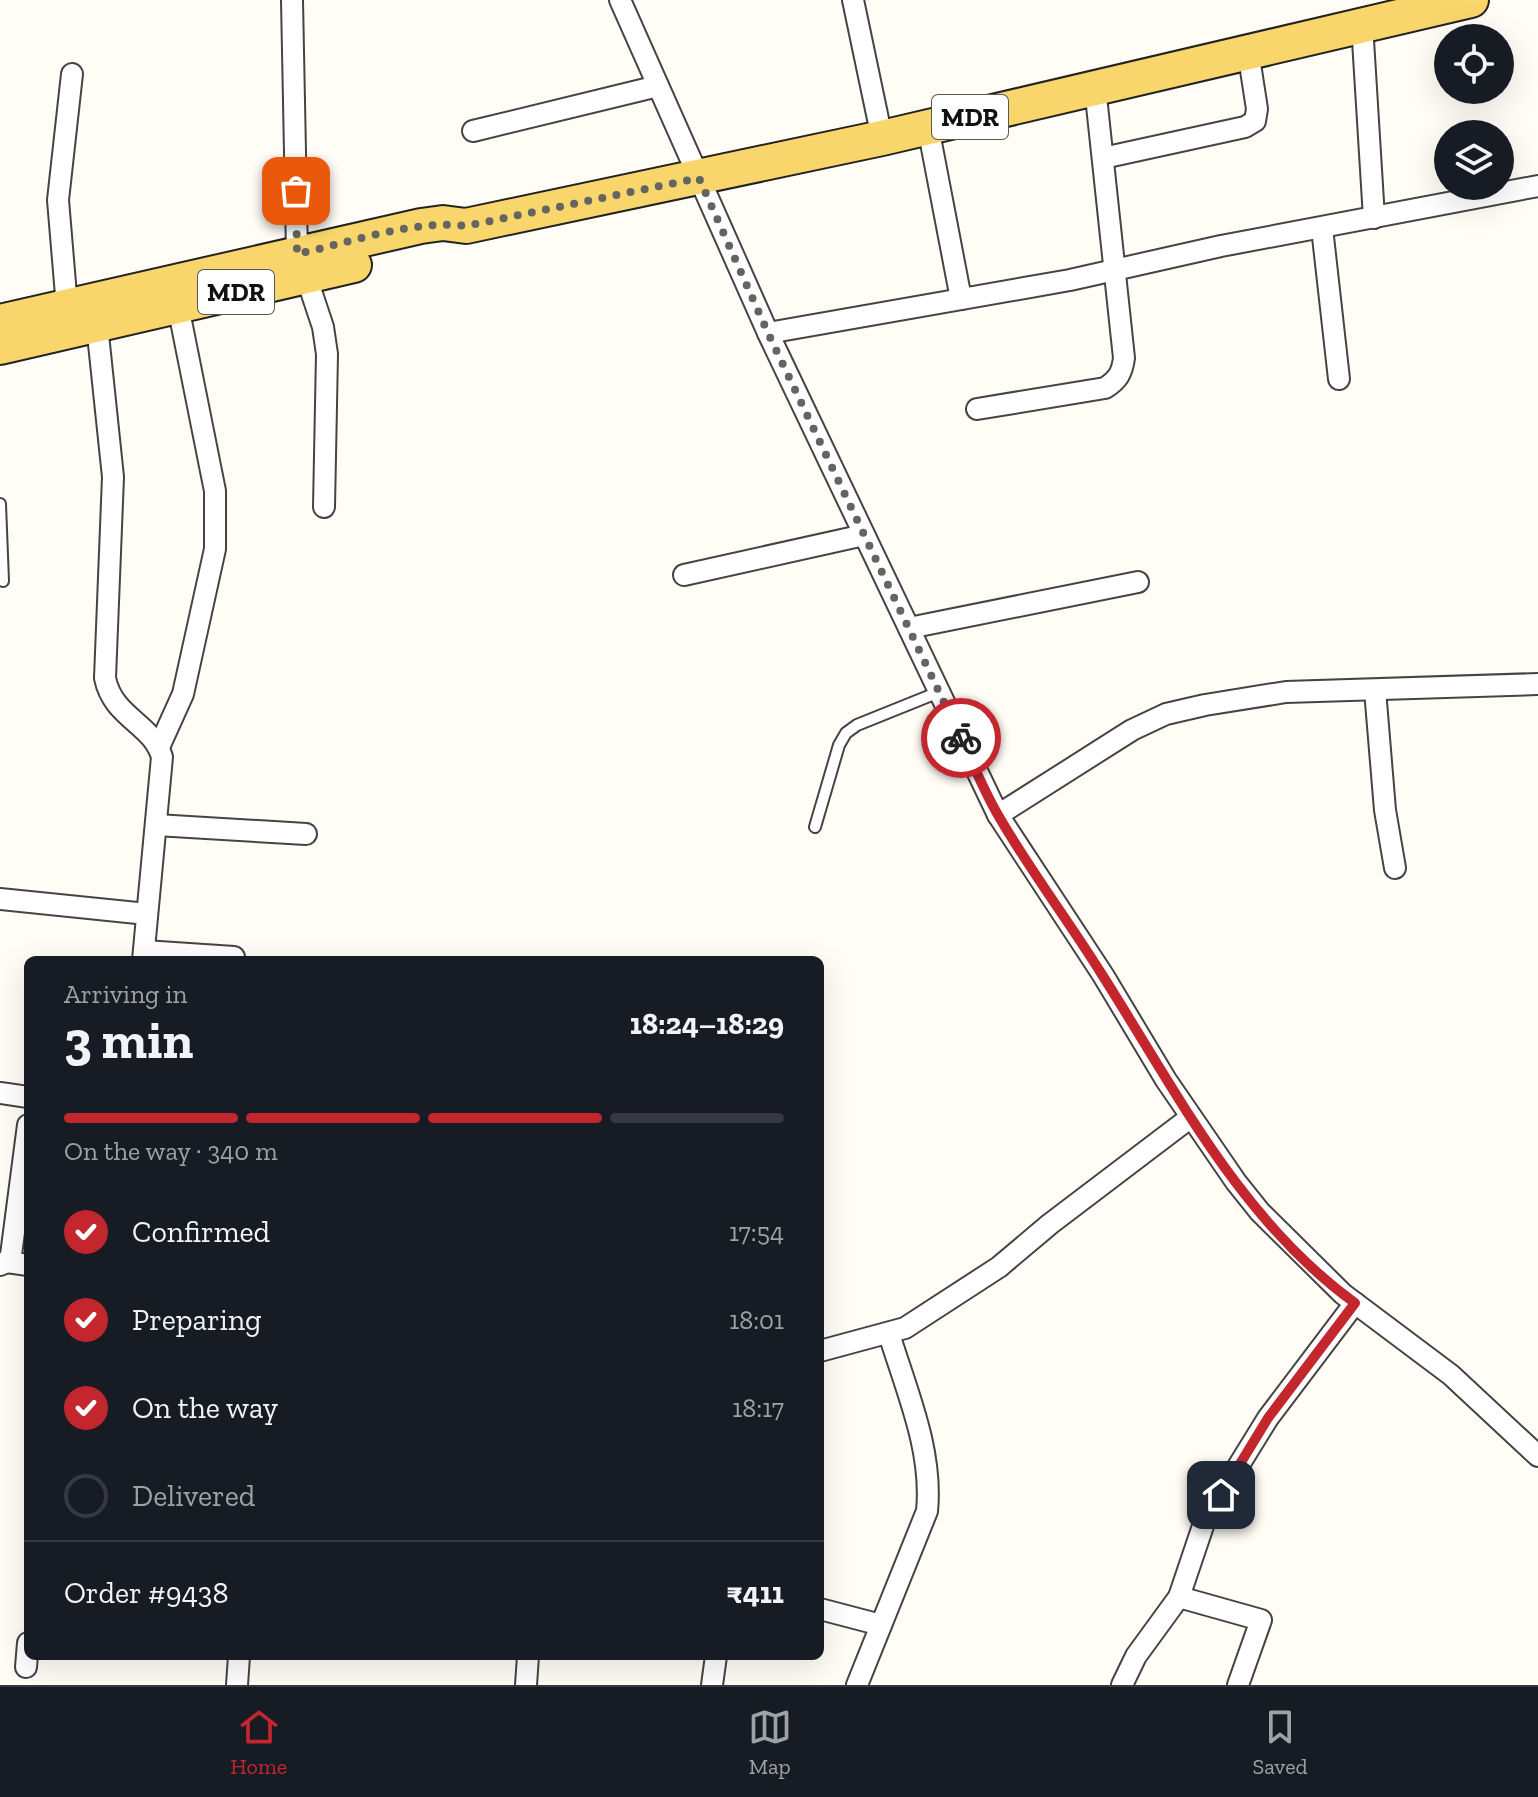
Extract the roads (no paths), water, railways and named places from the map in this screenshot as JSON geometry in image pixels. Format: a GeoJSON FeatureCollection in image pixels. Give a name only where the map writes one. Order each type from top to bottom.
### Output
{"type":"FeatureCollection","features":[{"type":"Feature","properties":{"kind":"main road","name":"MDR"},"geometry":{"type":"LineString","coordinates":[[0,347],[178,306],[421,226],[443,223],[466,226],[699,178],[1471,0]]}},
{"type":"Feature","properties":{"kind":"main road","name":"MDR"},"geometry":{"type":"LineString","coordinates":[[0,322],[301,265]]}},
{"type":"Feature","properties":{"kind":"street"},"geometry":{"type":"LineString","coordinates":[[292,0],[301,265],[323,327],[327,354],[324,507]]}},
{"type":"Feature","properties":{"kind":"street"},"geometry":{"type":"LineString","coordinates":[[620,0],[768,333],[998,815],[1191,1117],[1260,1212],[1305,1260],[1355,1303],[1451,1375],[1538,1456]]}},
{"type":"Feature","properties":{"kind":"street"},"geometry":{"type":"LineString","coordinates":[[853,0],[882,138]]}},
{"type":"Feature","properties":{"kind":"street"},"geometry":{"type":"LineString","coordinates":[[1362,24],[1374,218]]}},
{"type":"Feature","properties":{"kind":"street"},"geometry":{"type":"LineString","coordinates":[[1103,158],[1245,127],[1255,121],[1257,109],[1248,51]]}},
{"type":"Feature","properties":{"kind":"street"},"geometry":{"type":"LineString","coordinates":[[67,307],[58,200],[72,74]]}},
{"type":"Feature","properties":{"kind":"street"},"geometry":{"type":"LineString","coordinates":[[473,131],[658,86]]}},
{"type":"Feature","properties":{"kind":"street"},"geometry":{"type":"LineString","coordinates":[[977,409],[1105,388],[1116,381],[1122,372],[1124,358],[1095,87]]}},
{"type":"Feature","properties":{"kind":"street"},"geometry":{"type":"LineString","coordinates":[[928,127],[961,299]]}},
{"type":"Feature","properties":{"kind":"street"},"geometry":{"type":"LineString","coordinates":[[768,333],[1115,270],[1538,186]]}},
{"type":"Feature","properties":{"kind":"street"},"geometry":{"type":"LineString","coordinates":[[1322,228],[1339,379]]}},
{"type":"Feature","properties":{"kind":"street"},"geometry":{"type":"LineString","coordinates":[[159,747],[183,694],[215,549],[215,491],[178,306]]}},
{"type":"Feature","properties":{"kind":"street"},"geometry":{"type":"LineString","coordinates":[[97,325],[113,477],[105,678],[108,695],[150,736],[162,757],[143,956]]}},
{"type":"Feature","properties":{"kind":"street"},"geometry":{"type":"LineString","coordinates":[[684,575],[864,535]]}},
{"type":"Feature","properties":{"kind":"street"},"geometry":{"type":"LineString","coordinates":[[909,628],[1138,582]]}},
{"type":"Feature","properties":{"kind":"street"},"geometry":{"type":"LineString","coordinates":[[998,815],[1132,730],[1166,714],[1286,692],[1538,684]]}},
{"type":"Feature","properties":{"kind":"street"},"geometry":{"type":"LineString","coordinates":[[1375,690],[1385,810],[1395,868]]}},
{"type":"Feature","properties":{"kind":"street"},"geometry":{"type":"LineString","coordinates":[[156,825],[306,834]]}},
{"type":"Feature","properties":{"kind":"street"},"geometry":{"type":"LineString","coordinates":[[0,899],[147,914]]}},
{"type":"Feature","properties":{"kind":"street"},"geometry":{"type":"LineString","coordinates":[[0,1093],[24,1096]]}},
{"type":"Feature","properties":{"kind":"street"},"geometry":{"type":"LineString","coordinates":[[824,1350],[905,1328],[999,1267],[1050,1224],[1191,1117]]}},
{"type":"Feature","properties":{"kind":"street"},"geometry":{"type":"LineString","coordinates":[[4,1264],[11,1255],[8,1210],[24,1142]]}},
{"type":"Feature","properties":{"kind":"street"},"geometry":{"type":"LineString","coordinates":[[4,1264],[24,1265]]}},
{"type":"Feature","properties":{"kind":"street"},"geometry":{"type":"LineString","coordinates":[[1122,1685],[1136,1656],[1179,1597],[1205,1520],[1268,1418],[1355,1303]]}},
{"type":"Feature","properties":{"kind":"street"},"geometry":{"type":"LineString","coordinates":[[857,1685],[927,1511],[929,1491],[929,1471],[922,1443],[889,1334]]}},
{"type":"Feature","properties":{"kind":"street"},"geometry":{"type":"LineString","coordinates":[[1179,1597],[1261,1620],[1238,1685]]}},
{"type":"Feature","properties":{"kind":"street"},"geometry":{"type":"LineString","coordinates":[[824,1610],[881,1625]]}},
{"type":"Feature","properties":{"kind":"street"},"geometry":{"type":"LineString","coordinates":[[26,1667],[27,1660]]}},
{"type":"Feature","properties":{"kind":"street"},"geometry":{"type":"LineString","coordinates":[[237,1685],[239,1660]]}},
{"type":"Feature","properties":{"kind":"street"},"geometry":{"type":"LineString","coordinates":[[526,1685],[528,1660]]}},
{"type":"Feature","properties":{"kind":"street"},"geometry":{"type":"LineString","coordinates":[[712,1685],[715,1660]]}},
{"type":"Feature","properties":{"kind":"lane"},"geometry":{"type":"LineString","coordinates":[[0,504],[3,581]]}},
{"type":"Feature","properties":{"kind":"lane"},"geometry":{"type":"LineString","coordinates":[[815,827],[839,745],[846,733],[857,725],[939,692]]}}]}
